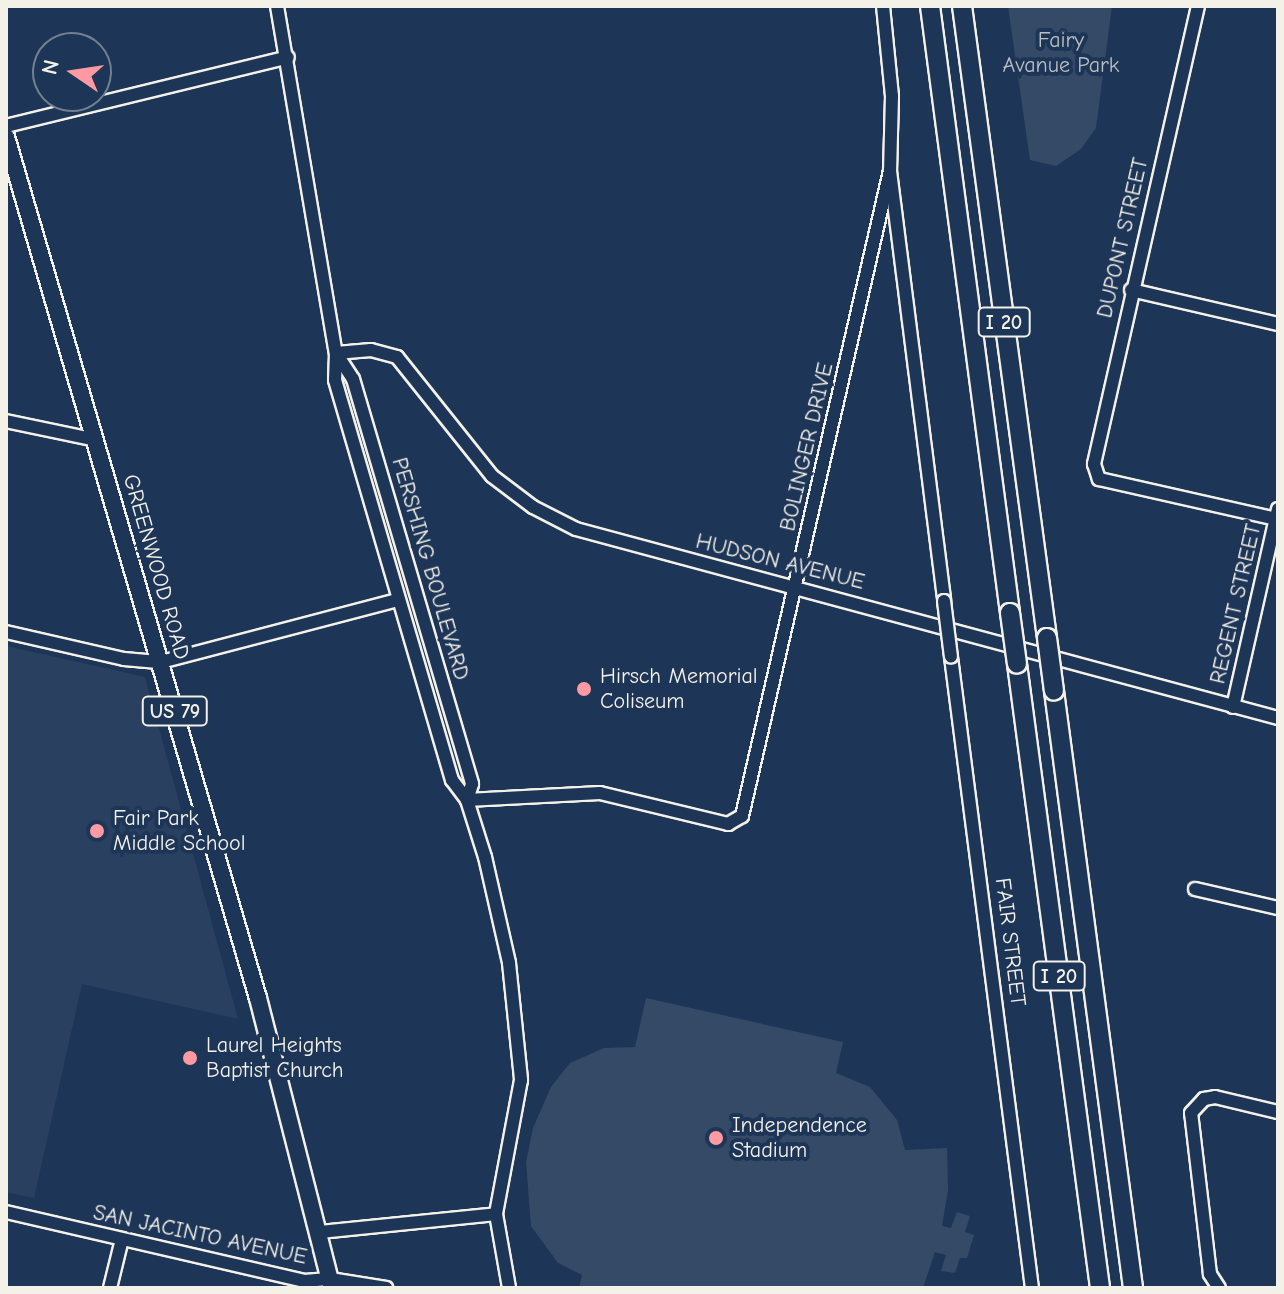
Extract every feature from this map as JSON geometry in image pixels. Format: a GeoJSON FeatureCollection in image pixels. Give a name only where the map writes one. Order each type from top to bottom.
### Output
{"type":"FeatureCollection","features":[{"type":"Feature","properties":{"kind":"highway","name":"I 20"},"geometry":{"type":"LineString","coordinates":[[930,6],[1100,1288]]}},
{"type":"Feature","properties":{"kind":"highway","name":"I 20"},"geometry":{"type":"LineString","coordinates":[[962,6],[1133,1288]]}},
{"type":"Feature","properties":{"kind":"main road","name":"GREENWOOD ROAD"},"geometry":{"type":"LineString","coordinates":[[6,137],[13,185],[96,440],[161,662],[320,1232],[331,1284]]}},
{"type":"Feature","properties":{"kind":"street","name":"PERSHING BOULEVARD"},"geometry":{"type":"LineString","coordinates":[[277,6],[336,353],[335,380],[452,780],[467,800],[501,923],[521,1061],[519,1112],[496,1214],[509,1288]]}},
{"type":"Feature","properties":{"kind":"street","name":"BOLINGER DRIVE"},"geometry":{"type":"LineString","coordinates":[[883,6],[891,81],[890,171],[944,601]]}},
{"type":"Feature","properties":{"kind":"street","name":"DUPONT STREET"},"geometry":{"type":"LineString","coordinates":[[1198,6],[1094,453],[1099,479],[1277,514]]}},
{"type":"Feature","properties":{"kind":"street"},"geometry":{"type":"LineString","coordinates":[[6,126],[288,57]]}},
{"type":"Feature","properties":{"kind":"street","name":"BOLINGER DRIVE"},"geometry":{"type":"LineString","coordinates":[[467,800],[600,793],[735,823],[742,816],[890,171]]}},
{"type":"Feature","properties":{"kind":"street"},"geometry":{"type":"LineString","coordinates":[[1131,290],[1278,324]]}},
{"type":"Feature","properties":{"kind":"street","name":"HUDSON AVENUE"},"geometry":{"type":"LineString","coordinates":[[336,353],[385,352],[408,366],[477,461],[550,517],[594,535],[1278,718]]}},
{"type":"Feature","properties":{"kind":"street","name":"PERSHING BOULEVARD"},"geometry":{"type":"LineString","coordinates":[[336,353],[353,379],[472,784],[467,800]]}},
{"type":"Feature","properties":{"kind":"street"},"geometry":{"type":"LineString","coordinates":[[6,421],[96,440]]}},
{"type":"Feature","properties":{"kind":"street","name":"REGENT STREET"},"geometry":{"type":"LineString","coordinates":[[1233,707],[1277,514]]}},
{"type":"Feature","properties":{"kind":"street"},"geometry":{"type":"LineString","coordinates":[[6,632],[124,659],[161,662],[397,600]]}},
{"type":"Feature","properties":{"kind":"street","name":"FAIR STREET"},"geometry":{"type":"LineString","coordinates":[[944,601],[1032,1288]]}},
{"type":"Feature","properties":{"kind":"street"},"geometry":{"type":"LineString","coordinates":[[1195,889],[1278,908]]}},
{"type":"Feature","properties":{"kind":"street"},"geometry":{"type":"LineString","coordinates":[[1216,1285],[1190,1121],[1195,1105],[1215,1097],[1278,1112]]}},
{"type":"Feature","properties":{"kind":"street","name":"SAN JACINTO AVENUE"},"geometry":{"type":"LineString","coordinates":[[6,1212],[305,1281],[386,1288]]}},
{"type":"Feature","properties":{"kind":"street"},"geometry":{"type":"LineString","coordinates":[[320,1232],[496,1214]]}},
{"type":"Feature","properties":{"kind":"street"},"geometry":{"type":"LineString","coordinates":[[110,1288],[122,1239]]}},
{"type":"Feature","properties":{"kind":"shaded area","name":"Fair Park Middle School"},"geometry":{"type":"Polygon","coordinates":[[[6,646],[145,677],[238,1019],[82,984],[34,1198],[6,1192],[6,646]]]}},
{"type":"Feature","properties":{"kind":"green space","name":"Fairy Avanue Park"},"geometry":{"type":"Polygon","coordinates":[[[1008,6],[1112,6],[1096,128],[1081,149],[1056,166],[1030,160],[1008,6]]]}},
{"type":"Feature","properties":{"kind":"green space","name":"Independence Stadium"},"geometry":{"type":"Polygon","coordinates":[[[646,998],[843,1042],[836,1073],[870,1087],[897,1120],[905,1150],[947,1148],[948,1190],[942,1226],[951,1228],[957,1212],[970,1216],[965,1232],[974,1235],[967,1258],[960,1258],[955,1273],[941,1271],[946,1255],[935,1252],[923,1288],[579,1288],[582,1275],[558,1263],[531,1226],[526,1162],[533,1128],[551,1087],[570,1063],[604,1048],[635,1047],[646,998]]]}},
{"type":"Feature","properties":{"kind":"place","name":"Hirsch Memorial Coliseum"},"geometry":{"type":"Point","coordinates":[584,689]}},
{"type":"Feature","properties":{"kind":"place","name":"Fair Park Middle School"},"geometry":{"type":"Point","coordinates":[97,831]}},
{"type":"Feature","properties":{"kind":"place","name":"Laurel Heights Baptist Church"},"geometry":{"type":"Point","coordinates":[190,1058]}},
{"type":"Feature","properties":{"kind":"place","name":"Independence Stadium"},"geometry":{"type":"Point","coordinates":[716,1138]}}]}
